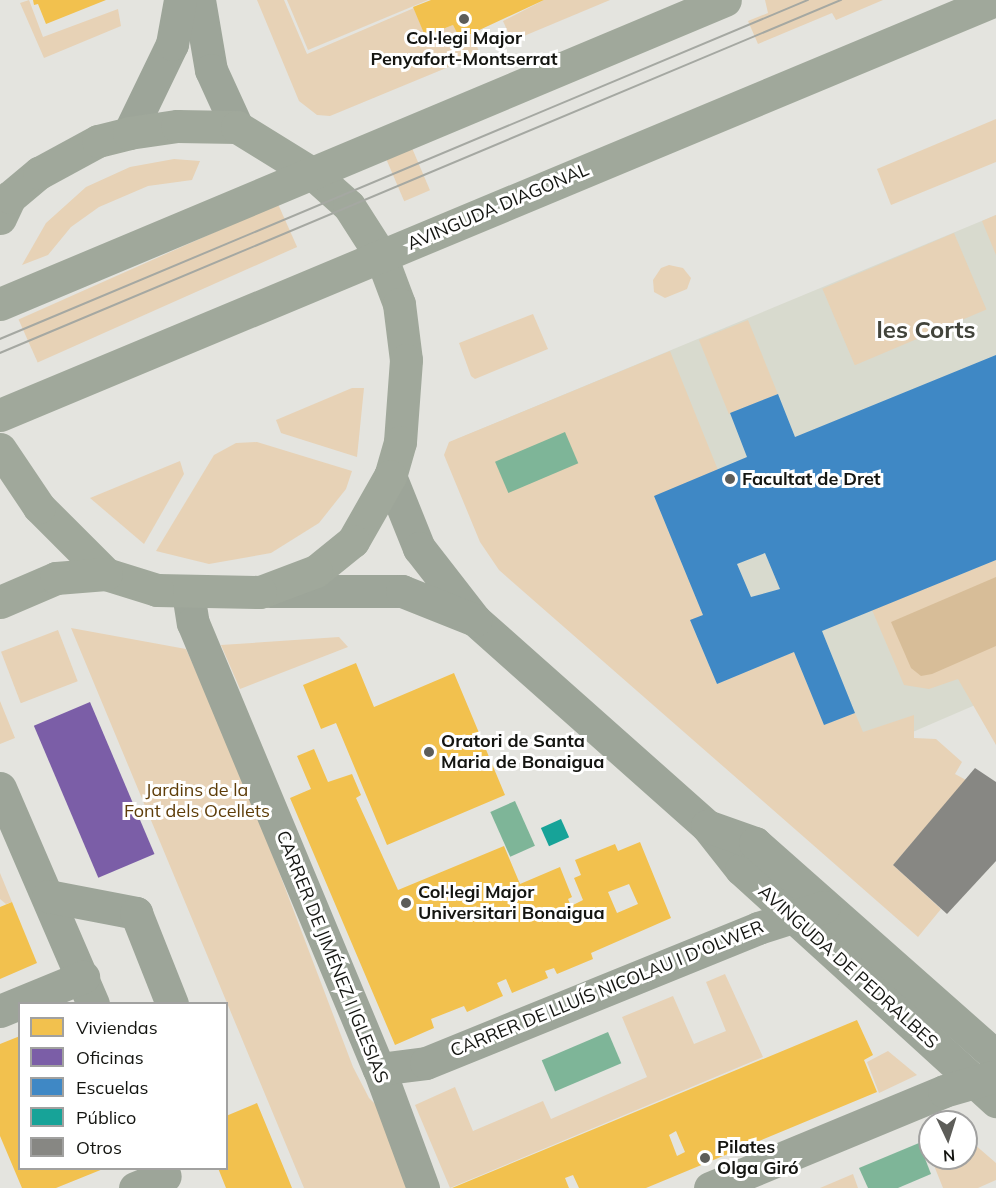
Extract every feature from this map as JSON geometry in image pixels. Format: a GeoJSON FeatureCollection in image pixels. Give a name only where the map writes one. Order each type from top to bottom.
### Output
{"type":"FeatureCollection","features":[{"type":"Feature","properties":{"kind":"main road"},"geometry":{"type":"LineString","coordinates":[[0,304],[725,0]]}},
{"type":"Feature","properties":{"kind":"main road","name":"AVINGUDA DIAGONAL"},"geometry":{"type":"LineString","coordinates":[[0,415],[995,0]]}},
{"type":"Feature","properties":{"kind":"main road"},"geometry":{"type":"LineString","coordinates":[[0,603],[56,578],[106,574],[157,590],[188,593],[260,592],[316,571],[353,541],[390,476],[400,442],[406,360],[399,304],[381,256],[349,206],[313,174],[237,127],[177,126],[129,132],[75,152],[39,173],[3,201]]}},
{"type":"Feature","properties":{"kind":"main road"},"geometry":{"type":"LineString","coordinates":[[0,449],[39,507],[106,574]]}},
{"type":"Feature","properties":{"kind":"street"},"geometry":{"type":"LineString","coordinates":[[129,132],[172,45],[180,0]]}},
{"type":"Feature","properties":{"kind":"street"},"geometry":{"type":"LineString","coordinates":[[199,0],[211,70],[237,127]]}},
{"type":"Feature","properties":{"kind":"street","name":"AVINGUDA DE PEDRALBES"},"geometry":{"type":"LineString","coordinates":[[390,476],[419,548],[475,620],[707,826],[741,869],[792,916],[990,1087]]}},
{"type":"Feature","properties":{"kind":"street","name":"AVINGUDA DE PEDRALBES"},"geometry":{"type":"LineString","coordinates":[[260,592],[402,591],[475,620]]}},
{"type":"Feature","properties":{"kind":"street","name":"CARRER DE JIMÉNEZ I IGLESIAS"},"geometry":{"type":"LineString","coordinates":[[188,593],[193,623],[379,1069],[423,1188]]}},
{"type":"Feature","properties":{"kind":"street"},"geometry":{"type":"LineString","coordinates":[[0,788],[88,990],[38,1002]]}},
{"type":"Feature","properties":{"kind":"street","name":"AVINGUDA DE PEDRALBES"},"geometry":{"type":"LineString","coordinates":[[707,826],[754,843],[996,1056]]}},
{"type":"Feature","properties":{"kind":"street"},"geometry":{"type":"LineString","coordinates":[[48,896],[136,914],[171,1002]]}},
{"type":"Feature","properties":{"kind":"street","name":"CARRER DE LLUÍS NICOLAU I D'OLWER"},"geometry":{"type":"LineString","coordinates":[[379,1069],[426,1063],[792,916],[824,907]]}},
{"type":"Feature","properties":{"kind":"street"},"geometry":{"type":"LineString","coordinates":[[0,1011],[18,1007]]}},
{"type":"Feature","properties":{"kind":"street"},"geometry":{"type":"LineString","coordinates":[[710,1188],[744,1181],[944,1091],[990,1087]]}},
{"type":"Feature","properties":{"kind":"street"},"geometry":{"type":"LineString","coordinates":[[135,1188],[165,1178]]}},
{"type":"Feature","properties":{"kind":"shaded area","name":"Facultat de Dret"},"geometry":{"type":"Polygon","coordinates":[[[996,215],[996,696],[760,798],[457,439],[996,215]]]}},
{"type":"Feature","properties":{"kind":"shaded area"},"geometry":{"type":"Polygon","coordinates":[[[565,432],[578,463],[508,493],[495,462],[565,432]]]}},
{"type":"Feature","properties":{"kind":"shaded area"},"geometry":{"type":"Polygon","coordinates":[[[996,577],[996,646],[932,674],[921,676],[911,668],[891,622],[996,577]]]}},
{"type":"Feature","properties":{"kind":"shaded area"},"geometry":{"type":"Polygon","coordinates":[[[515,801],[535,846],[510,857],[490,812],[515,801]]]}},
{"type":"Feature","properties":{"kind":"shaded area"},"geometry":{"type":"Polygon","coordinates":[[[608,1032],[621,1063],[555,1091],[542,1060],[608,1032]]]}},
{"type":"Feature","properties":{"kind":"shaded area"},"geometry":{"type":"Polygon","coordinates":[[[918,1143],[918,1170],[929,1170],[931,1174],[898,1188],[868,1188],[859,1168],[918,1143]]]}},
{"type":"Feature","properties":{"kind":"green space"},"geometry":{"type":"Polygon","coordinates":[[[29,0],[43,37],[118,9],[121,26],[44,58],[20,3],[29,0]]]}},
{"type":"Feature","properties":{"kind":"green space"},"geometry":{"type":"Polygon","coordinates":[[[257,0],[284,0],[307,54],[414,8],[425,36],[453,25],[460,39],[472,34],[480,54],[330,116],[317,115],[299,101],[257,0]]]}},
{"type":"Feature","properties":{"kind":"green space"},"geometry":{"type":"Polygon","coordinates":[[[287,0],[428,0],[308,50],[287,0]]]}},
{"type":"Feature","properties":{"kind":"green space"},"geometry":{"type":"Polygon","coordinates":[[[544,0],[610,0],[512,41],[503,21],[544,0]]]}},
{"type":"Feature","properties":{"kind":"green space"},"geometry":{"type":"Polygon","coordinates":[[[765,0],[883,0],[836,20],[832,13],[758,44],[748,21],[768,13],[765,0]]]}},
{"type":"Feature","properties":{"kind":"green space"},"geometry":{"type":"Polygon","coordinates":[[[996,119],[996,162],[891,205],[877,169],[996,119]]]}},
{"type":"Feature","properties":{"kind":"green space"},"geometry":{"type":"Polygon","coordinates":[[[412,148],[430,190],[404,201],[386,159],[412,148]]]}},
{"type":"Feature","properties":{"kind":"green space"},"geometry":{"type":"Polygon","coordinates":[[[174,159],[200,161],[192,180],[148,186],[99,207],[71,227],[48,255],[22,265],[46,223],[86,187],[130,167],[174,159]]]}},
{"type":"Feature","properties":{"kind":"green space"},"geometry":{"type":"Polygon","coordinates":[[[278,204],[297,247],[38,362],[19,320],[278,204]]]}},
{"type":"Feature","properties":{"kind":"green space"},"geometry":{"type":"Polygon","coordinates":[[[996,215],[996,255],[982,221],[996,215]]]}},
{"type":"Feature","properties":{"kind":"green space"},"geometry":{"type":"Polygon","coordinates":[[[954,233],[986,309],[855,365],[822,289],[954,233]]]}},
{"type":"Feature","properties":{"kind":"green space"},"geometry":{"type":"Polygon","coordinates":[[[669,265],[683,268],[691,278],[687,289],[665,298],[654,292],[653,280],[661,268],[669,265]]]}},
{"type":"Feature","properties":{"kind":"green space"},"geometry":{"type":"Polygon","coordinates":[[[533,314],[548,349],[475,379],[471,376],[459,343],[533,314]]]}},
{"type":"Feature","properties":{"kind":"green space"},"geometry":{"type":"Polygon","coordinates":[[[748,320],[778,394],[729,414],[699,340],[748,320]]]}},
{"type":"Feature","properties":{"kind":"green space"},"geometry":{"type":"Polygon","coordinates":[[[670,351],[720,475],[654,496],[703,615],[690,621],[717,684],[794,652],[824,725],[855,713],[863,732],[914,715],[914,738],[936,739],[962,762],[955,774],[966,780],[893,865],[941,909],[918,937],[499,570],[480,542],[444,455],[449,442],[670,351]]]}},
{"type":"Feature","properties":{"kind":"green space"},"geometry":{"type":"Polygon","coordinates":[[[352,388],[364,388],[357,457],[281,433],[276,420],[352,388]]]}},
{"type":"Feature","properties":{"kind":"green space"},"geometry":{"type":"Polygon","coordinates":[[[257,442],[352,471],[346,489],[319,523],[271,553],[209,564],[156,551],[214,455],[236,443],[257,442]]]}},
{"type":"Feature","properties":{"kind":"green space"},"geometry":{"type":"Polygon","coordinates":[[[180,461],[184,474],[144,544],[90,498],[180,461]]]}},
{"type":"Feature","properties":{"kind":"green space"},"geometry":{"type":"Polygon","coordinates":[[[996,560],[996,745],[958,679],[929,689],[904,685],[872,610],[996,560]]]}},
{"type":"Feature","properties":{"kind":"green space","name":"Jardins de la Font dels Ocellets"},"geometry":{"type":"Polygon","coordinates":[[[71,628],[186,649],[241,772],[353,1067],[369,1098],[402,1130],[423,1188],[304,1188],[71,628]]]}},
{"type":"Feature","properties":{"kind":"green space"},"geometry":{"type":"Polygon","coordinates":[[[58,630],[78,681],[21,703],[1,652],[58,630]]]}},
{"type":"Feature","properties":{"kind":"green space"},"geometry":{"type":"Polygon","coordinates":[[[339,637],[348,647],[240,689],[221,645],[339,637]]]}},
{"type":"Feature","properties":{"kind":"green space"},"geometry":{"type":"Polygon","coordinates":[[[0,701],[15,738],[0,744],[0,701]]]}},
{"type":"Feature","properties":{"kind":"green space"},"geometry":{"type":"Polygon","coordinates":[[[0,873],[12,902],[6,904],[0,899],[0,873]]]}},
{"type":"Feature","properties":{"kind":"green space"},"geometry":{"type":"Polygon","coordinates":[[[725,974],[763,1057],[450,1188],[415,1105],[455,1087],[473,1131],[543,1101],[551,1119],[647,1077],[622,1017],[673,996],[694,1044],[726,1031],[706,982],[725,974]]]}},
{"type":"Feature","properties":{"kind":"green space"},"geometry":{"type":"Polygon","coordinates":[[[888,1051],[917,1075],[879,1093],[867,1062],[888,1051]]]}},
{"type":"Feature","properties":{"kind":"green space"},"geometry":{"type":"Polygon","coordinates":[[[978,1147],[996,1163],[996,1180],[978,1188],[943,1188],[936,1170],[978,1170],[978,1147]]]}},
{"type":"Feature","properties":{"kind":"green space"},"geometry":{"type":"Polygon","coordinates":[[[853,1174],[858,1188],[820,1188],[853,1174]]]}},
{"type":"Feature","properties":{"kind":"building: Viviendas"},"geometry":{"type":"Polygon","coordinates":[[[33,0],[106,0],[46,24],[38,4],[34,5],[33,0]]]}},
{"type":"Feature","properties":{"kind":"building: Viviendas","name":"Col·legi Major Penyafort-Montserrat"},"geometry":{"type":"Polygon","coordinates":[[[431,0],[544,0],[460,39],[453,25],[425,36],[413,7],[431,0]]]}},
{"type":"Feature","properties":{"kind":"building: Viviendas"},"geometry":{"type":"Polygon","coordinates":[[[356,663],[374,707],[454,673],[505,795],[387,845],[336,723],[321,729],[303,685],[356,663]]]}},
{"type":"Feature","properties":{"kind":"building: Viviendas"},"geometry":{"type":"Polygon","coordinates":[[[314,749],[328,782],[352,774],[361,795],[356,798],[398,890],[504,846],[520,884],[560,867],[572,897],[568,899],[571,906],[583,900],[574,878],[581,875],[575,860],[615,844],[618,851],[640,842],[671,918],[591,953],[593,959],[557,974],[554,968],[545,971],[548,978],[512,993],[506,979],[497,983],[503,996],[467,1012],[464,1006],[431,1019],[434,1028],[395,1045],[290,798],[311,789],[297,756],[314,749]],[[629,884],[608,892],[617,913],[638,904],[629,884]]]}},
{"type":"Feature","properties":{"kind":"building: Viviendas"},"geometry":{"type":"Polygon","coordinates":[[[12,902],[37,963],[0,979],[0,907],[12,902]]]}},
{"type":"Feature","properties":{"kind":"building: Viviendas"},"geometry":{"type":"Polygon","coordinates":[[[857,1020],[873,1055],[864,1060],[877,1092],[646,1188],[579,1188],[573,1175],[565,1178],[569,1188],[452,1188],[857,1020]],[[676,1131],[669,1135],[677,1156],[685,1152],[676,1131]]]}},
{"type":"Feature","properties":{"kind":"building: Viviendas"},"geometry":{"type":"Polygon","coordinates":[[[18,1037],[18,1170],[101,1170],[56,1188],[22,1188],[0,1136],[0,1044],[18,1037]]]}},
{"type":"Feature","properties":{"kind":"building: Viviendas"},"geometry":{"type":"Polygon","coordinates":[[[257,1103],[292,1188],[226,1188],[219,1170],[228,1170],[228,1115],[257,1103]]]}},
{"type":"Feature","properties":{"kind":"building: Oficinas"},"geometry":{"type":"Polygon","coordinates":[[[90,702],[154,854],[98,878],[34,726],[90,702]]]}},
{"type":"Feature","properties":{"kind":"building: Escuelas","name":"Facultat de Dret"},"geometry":{"type":"Polygon","coordinates":[[[996,355],[996,560],[822,631],[855,713],[824,725],[794,652],[717,684],[690,620],[703,615],[654,496],[747,457],[730,413],[778,394],[795,437],[996,355]],[[765,553],[737,564],[751,597],[780,589],[765,553]]]}},
{"type":"Feature","properties":{"kind":"building: Público"},"geometry":{"type":"Polygon","coordinates":[[[561,819],[569,837],[549,846],[541,828],[561,819]]]}},
{"type":"Feature","properties":{"kind":"building: Otros"},"geometry":{"type":"Polygon","coordinates":[[[975,768],[996,782],[996,861],[947,914],[893,865],[975,768]]]}},
{"type":"Feature","properties":{"kind":"tram line"},"geometry":{"type":"LineString","coordinates":[[0,339],[808,0]]}},
{"type":"Feature","properties":{"kind":"tram line"},"geometry":{"type":"LineString","coordinates":[[0,353],[841,0]]}},
{"type":"Feature","properties":{"kind":"place","name":"Col·legi Major Penyafort-Montserrat"},"geometry":{"type":"Point","coordinates":[464,19]}},
{"type":"Feature","properties":{"kind":"place","name":"Facultat de Dret"},"geometry":{"type":"Point","coordinates":[730,479]}},
{"type":"Feature","properties":{"kind":"place","name":"Oratori de Santa Maria de Bonaigua"},"geometry":{"type":"Point","coordinates":[429,752]}},
{"type":"Feature","properties":{"kind":"place","name":"Col·legi Major Universitari Bonaigua"},"geometry":{"type":"Point","coordinates":[406,903]}},
{"type":"Feature","properties":{"kind":"place","name":"Pilates Olga Giró"},"geometry":{"type":"Point","coordinates":[705,1158]}},
{"type":"Feature","properties":{"kind":"district","name":"les Corts"},"geometry":{"type":"Point","coordinates":[926,330]}}]}
